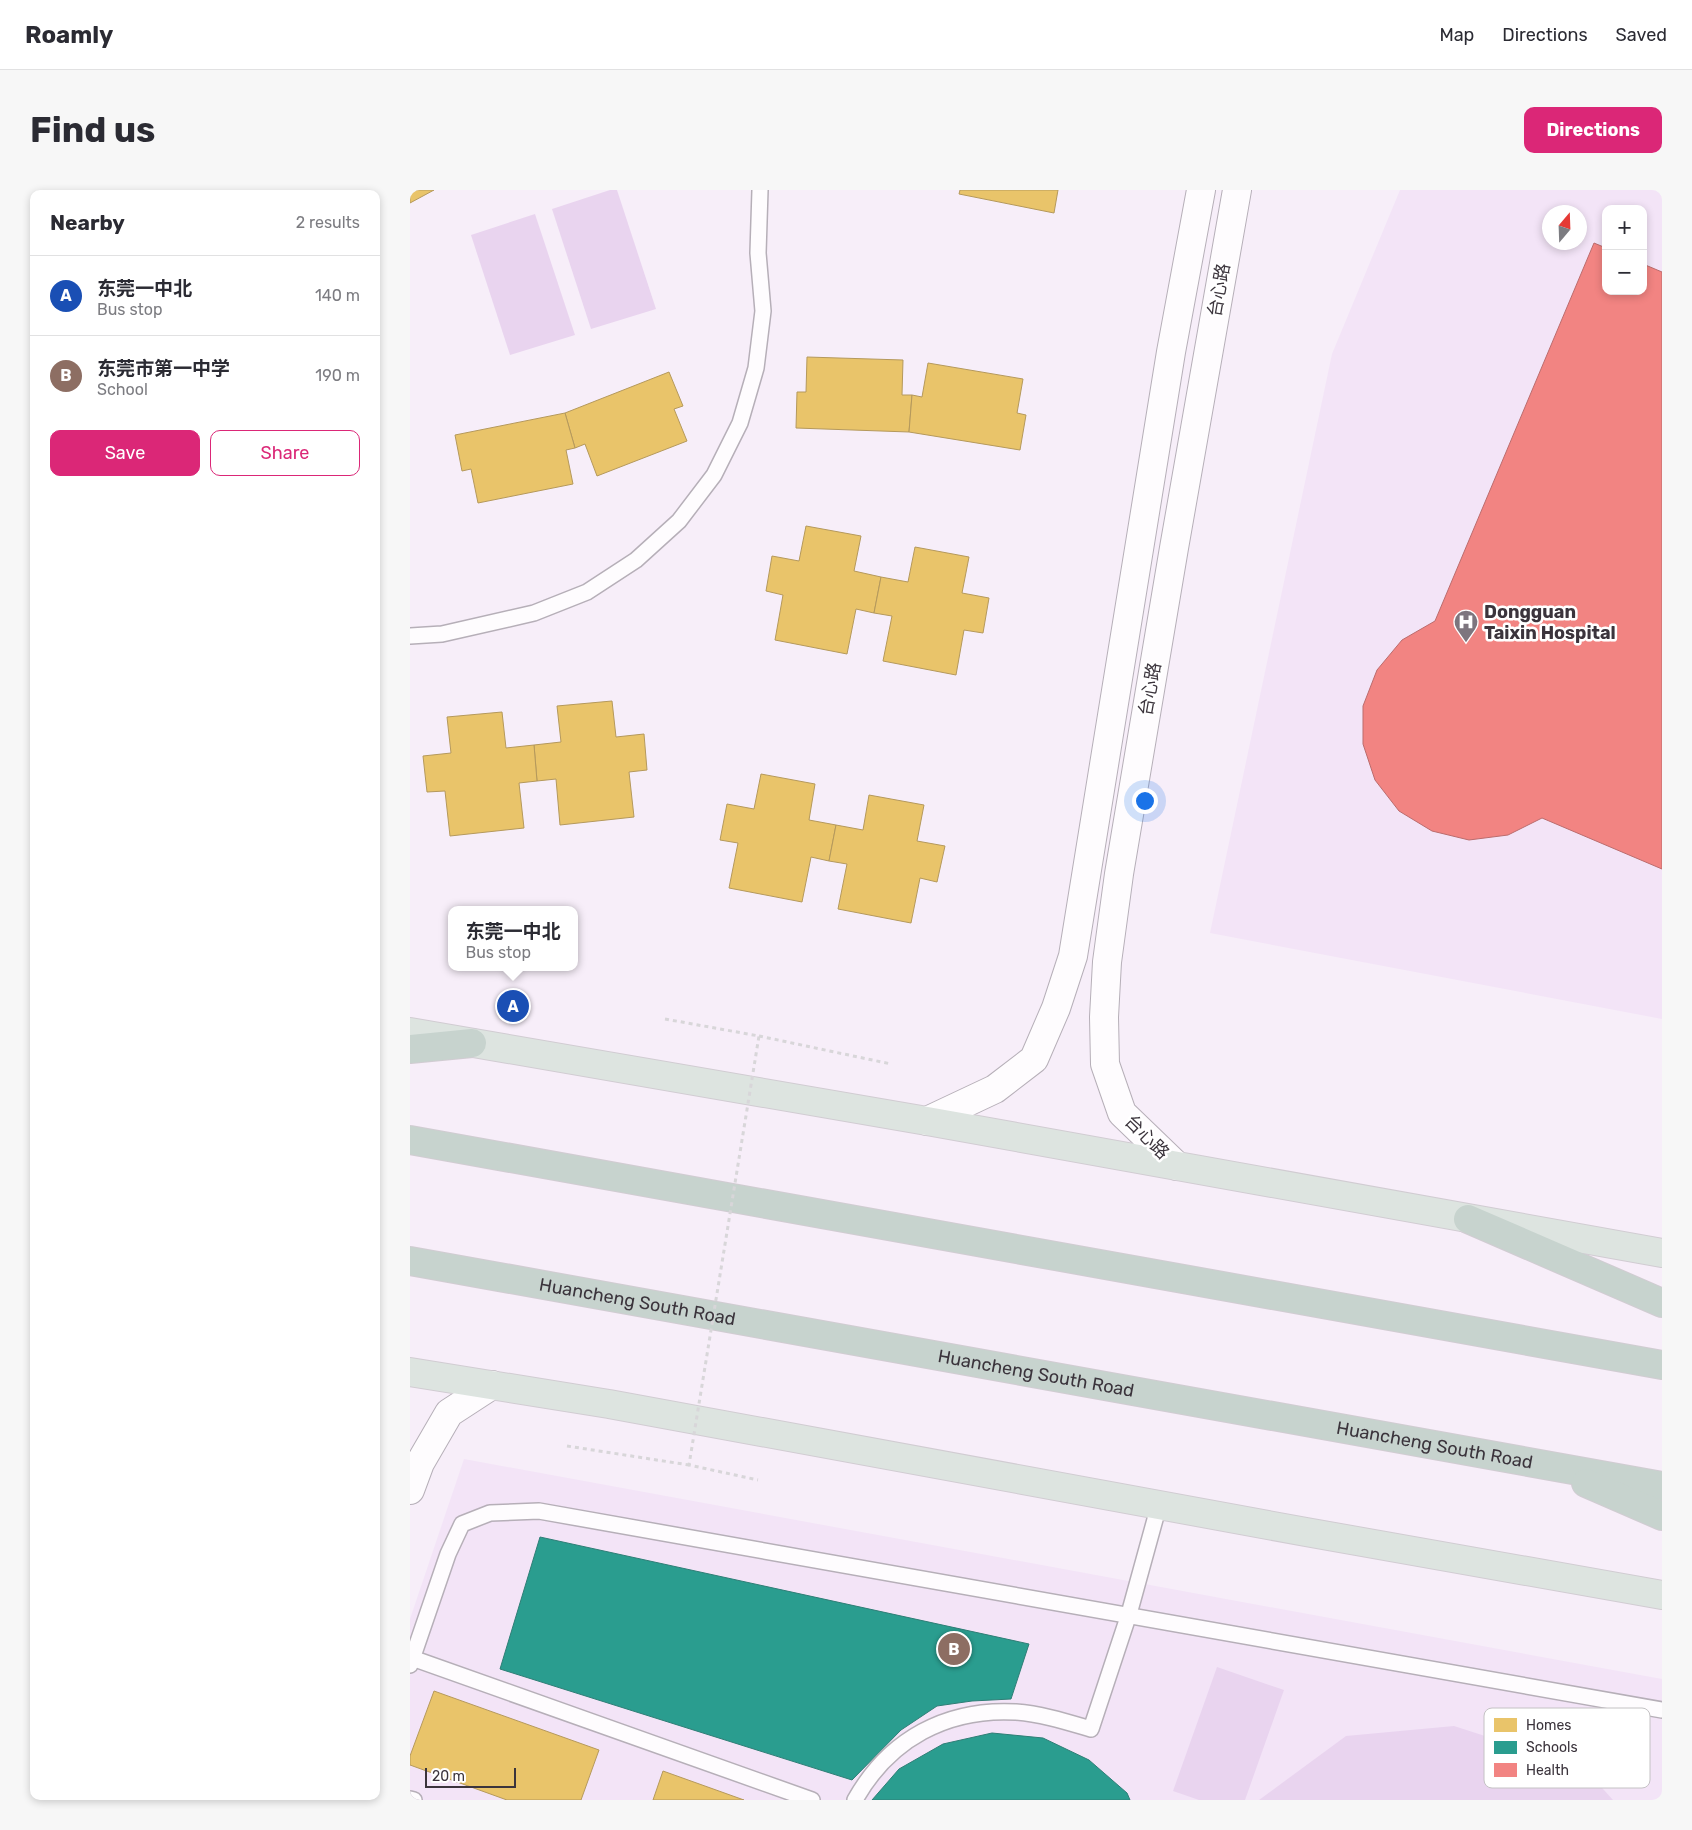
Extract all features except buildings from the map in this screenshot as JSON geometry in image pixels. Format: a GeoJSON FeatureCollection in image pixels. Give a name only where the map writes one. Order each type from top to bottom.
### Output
{"type":"FeatureCollection","features":[{"type":"Feature","properties":{"kind":"highway"},"geometry":{"type":"LineString","coordinates":[[410,1050],[472,1043]]}},
{"type":"Feature","properties":{"kind":"highway"},"geometry":{"type":"LineString","coordinates":[[410,1140],[1662,1365]]}},
{"type":"Feature","properties":{"kind":"highway"},"geometry":{"type":"LineString","coordinates":[[1468,1219],[1662,1303]]}},
{"type":"Feature","properties":{"kind":"highway","name":"Huancheng South Road"},"geometry":{"type":"LineString","coordinates":[[410,1261],[1662,1486]]}},
{"type":"Feature","properties":{"kind":"highway"},"geometry":{"type":"LineString","coordinates":[[1546,1465],[1662,1516]]}},
{"type":"Feature","properties":{"kind":"main road","name":"台心路"},"geometry":{"type":"LineString","coordinates":[[927,1121],[995,1089],[1034,1059],[1056,1008],[1073,956],[1171,352],[1201,190]]}},
{"type":"Feature","properties":{"kind":"main road","name":"台心路"},"geometry":{"type":"LineString","coordinates":[[1177,1166],[1122,1113],[1105,1064],[1104,1017],[1107,962],[1119,874],[1167,586],[1237,190]]}},
{"type":"Feature","properties":{"kind":"main road"},"geometry":{"type":"LineString","coordinates":[[410,1032],[927,1121],[1662,1253]]}},
{"type":"Feature","properties":{"kind":"main road"},"geometry":{"type":"LineString","coordinates":[[410,1372],[619,1406],[1662,1595]]}},
{"type":"Feature","properties":{"kind":"main road"},"geometry":{"type":"LineString","coordinates":[[410,1490],[420,1463],[449,1413],[492,1386]]}},
{"type":"Feature","properties":{"kind":"lane"},"geometry":{"type":"LineString","coordinates":[[410,636],[442,634],[534,614],[587,592],[636,560],[679,521],[714,475],[740,423],[756,368],[763,310],[758,253],[760,190]]}},
{"type":"Feature","properties":{"kind":"lane"},"geometry":{"type":"LineString","coordinates":[[855,1800],[880,1765],[896,1750],[934,1724],[954,1717],[996,1712],[1018,1712],[1091,1728],[1129,1614],[1159,1505]]}},
{"type":"Feature","properties":{"kind":"lane"},"geometry":{"type":"LineString","coordinates":[[812,1800],[411,1662],[448,1554],[462,1524],[490,1512],[539,1511],[1129,1614],[1662,1710]]}},
{"type":"Feature","properties":{"kind":"lane"},"geometry":{"type":"LineString","coordinates":[[410,1799],[414,1800]]}},
{"type":"Feature","properties":{"kind":"path"},"geometry":{"type":"LineString","coordinates":[[665,1020],[759,1036],[892,1064]]}},
{"type":"Feature","properties":{"kind":"path"},"geometry":{"type":"LineString","coordinates":[[689,1465],[759,1036]]}},
{"type":"Feature","properties":{"kind":"path"},"geometry":{"type":"LineString","coordinates":[[567,1446],[689,1465],[758,1480]]}},
{"type":"Feature","properties":{"kind":"shaded area"},"geometry":{"type":"Polygon","coordinates":[[[610,190],[617,190],[656,309],[591,329],[552,209],[610,190]]]}},
{"type":"Feature","properties":{"kind":"shaded area","name":"Dongguan Taixin Hospital"},"geometry":{"type":"Polygon","coordinates":[[[1400,190],[1662,190],[1662,1019],[1210,933],[1332,354],[1400,190]]]}},
{"type":"Feature","properties":{"kind":"shaded area"},"geometry":{"type":"Polygon","coordinates":[[[535,214],[575,335],[510,355],[471,235],[535,214]]]}},
{"type":"Feature","properties":{"kind":"shaded area"},"geometry":{"type":"Polygon","coordinates":[[[464,1459],[1662,1679],[1662,1800],[410,1800],[410,1619],[464,1459]]]}},
{"type":"Feature","properties":{"kind":"shaded area"},"geometry":{"type":"Polygon","coordinates":[[[1217,1667],[1284,1690],[1245,1800],[1199,1800],[1173,1791],[1217,1667]]]}},
{"type":"Feature","properties":{"kind":"shaded area"},"geometry":{"type":"Polygon","coordinates":[[[1454,1726],[1484,1736],[1484,1788],[1602,1788],[1613,1800],[1259,1800],[1346,1736],[1454,1726]]]}},
{"type":"Feature","properties":{"kind":"place","name":"Dongguan Taixin Hospital"},"geometry":{"type":"Point","coordinates":[1466,643]}},
{"type":"Feature","properties":{"kind":"place","name":"东莞一中北"},"geometry":{"type":"Point","coordinates":[513,1006]}},
{"type":"Feature","properties":{"kind":"place","name":"东莞市第一中学"},"geometry":{"type":"Point","coordinates":[954,1649]}}]}
